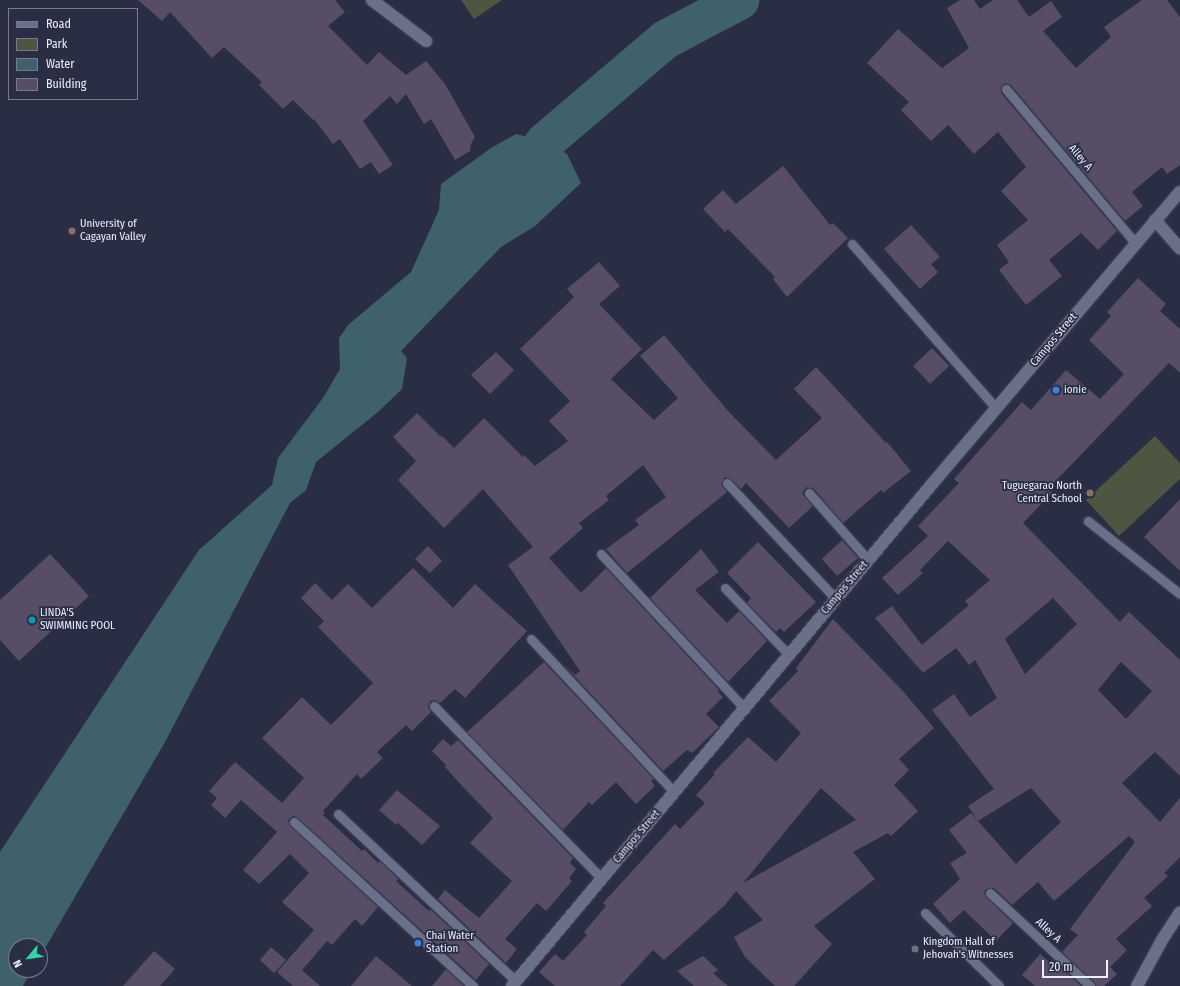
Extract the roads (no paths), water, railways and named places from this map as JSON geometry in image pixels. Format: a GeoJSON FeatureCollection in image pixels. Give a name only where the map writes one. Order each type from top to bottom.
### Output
{"type":"FeatureCollection","features":[{"type":"Feature","properties":{"kind":"street"},"geometry":{"type":"LineString","coordinates":[[376,1],[426,41]]}},
{"type":"Feature","properties":{"kind":"street","name":"Campos Street"},"geometry":{"type":"LineString","coordinates":[[514,984],[868,560],[1135,243],[1180,192]]}},
{"type":"Feature","properties":{"kind":"street"},"geometry":{"type":"LineString","coordinates":[[1155,220],[1180,249]]}},
{"type":"Feature","properties":{"kind":"street"},"geometry":{"type":"LineString","coordinates":[[1137,986],[1162,940],[1180,912]]}},
{"type":"Feature","properties":{"kind":"lane","name":"Alley A"},"geometry":{"type":"LineString","coordinates":[[1006,89],[1135,243]]}},
{"type":"Feature","properties":{"kind":"lane"},"geometry":{"type":"LineString","coordinates":[[852,244],[996,408]]}},
{"type":"Feature","properties":{"kind":"lane"},"geometry":{"type":"LineString","coordinates":[[727,483],[836,599]]}},
{"type":"Feature","properties":{"kind":"lane"},"geometry":{"type":"LineString","coordinates":[[808,493],[868,560]]}},
{"type":"Feature","properties":{"kind":"lane"},"geometry":{"type":"LineString","coordinates":[[1088,521],[1180,594]]}},
{"type":"Feature","properties":{"kind":"lane"},"geometry":{"type":"LineString","coordinates":[[601,554],[745,708]]}},
{"type":"Feature","properties":{"kind":"lane"},"geometry":{"type":"LineString","coordinates":[[725,588],[789,655]]}},
{"type":"Feature","properties":{"kind":"lane"},"geometry":{"type":"LineString","coordinates":[[531,639],[674,792]]}},
{"type":"Feature","properties":{"kind":"lane"},"geometry":{"type":"LineString","coordinates":[[434,706],[602,879]]}},
{"type":"Feature","properties":{"kind":"lane"},"geometry":{"type":"LineString","coordinates":[[338,814],[514,984]]}},
{"type":"Feature","properties":{"kind":"lane"},"geometry":{"type":"LineString","coordinates":[[294,822],[473,986]]}},
{"type":"Feature","properties":{"kind":"lane","name":"Alley A"},"geometry":{"type":"LineString","coordinates":[[990,893],[1090,986]]}},
{"type":"Feature","properties":{"kind":"lane"},"geometry":{"type":"LineString","coordinates":[[925,913],[998,986]]}},
{"type":"Feature","properties":{"kind":"water"},"geometry":{"type":"Polygon","coordinates":[[[516,134],[545,141],[567,154],[581,183],[535,226],[501,247],[401,351],[407,358],[402,389],[378,412],[316,462],[306,490],[290,503],[165,742],[48,943],[48,938],[8,938],[8,978],[28,978],[23,986],[0,986],[0,852],[199,550],[272,485],[278,458],[323,398],[340,369],[339,338],[348,325],[411,272],[439,210],[441,184],[491,148],[516,134]]]}},
{"type":"Feature","properties":{"kind":"waterway"},"geometry":{"type":"LineString","coordinates":[[512,183],[545,141],[665,39],[739,0]]}},
{"type":"Feature","properties":{"kind":"place","name":"University of Cagayan Valley"},"geometry":{"type":"Point","coordinates":[72,231]}},
{"type":"Feature","properties":{"kind":"place","name":"ionie"},"geometry":{"type":"Point","coordinates":[1056,390]}},
{"type":"Feature","properties":{"kind":"place","name":"Tuguegarao North Central School"},"geometry":{"type":"Point","coordinates":[1090,493]}},
{"type":"Feature","properties":{"kind":"place","name":"LINDA'S SWIMMING POOL"},"geometry":{"type":"Point","coordinates":[32,620]}},
{"type":"Feature","properties":{"kind":"place","name":"Chai Water Station"},"geometry":{"type":"Point","coordinates":[418,943]}},
{"type":"Feature","properties":{"kind":"place","name":"Kingdom Hall of Jehovah's Witnesses"},"geometry":{"type":"Point","coordinates":[915,949]}}]}
